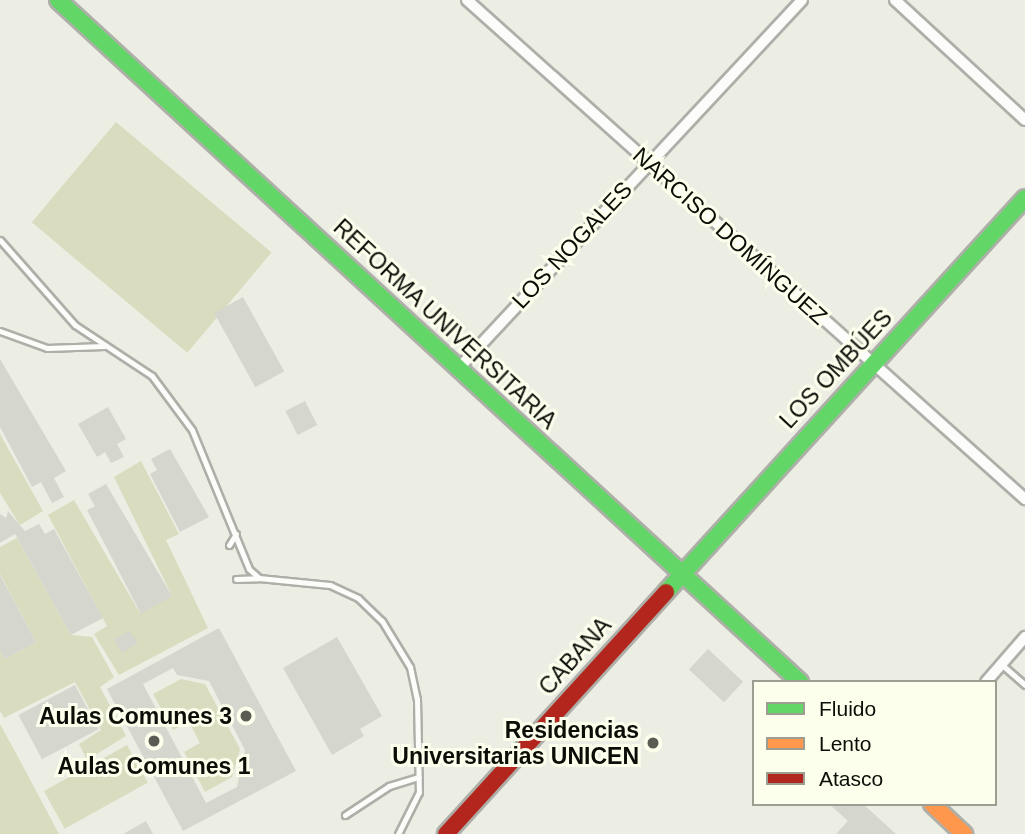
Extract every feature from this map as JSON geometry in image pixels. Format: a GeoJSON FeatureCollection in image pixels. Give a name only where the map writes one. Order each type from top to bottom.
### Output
{"type":"FeatureCollection","features":[{"type":"Feature","properties":{"kind":"street","name":"REFORMA UNIVERSITARIA"},"geometry":{"type":"LineString","coordinates":[[58,0],[798,680]]}},
{"type":"Feature","properties":{"kind":"street","name":"NARCISO DOMÍNGUEZ"},"geometry":{"type":"LineString","coordinates":[[467,0],[1025,499]]}},
{"type":"Feature","properties":{"kind":"street","name":"LOS NOGALES"},"geometry":{"type":"LineString","coordinates":[[459,368],[648,162],[802,0]]}},
{"type":"Feature","properties":{"kind":"street"},"geometry":{"type":"LineString","coordinates":[[895,0],[1025,120]]}},
{"type":"Feature","properties":{"kind":"street","name":"LOS OMBÚES"},"geometry":{"type":"LineString","coordinates":[[681,571],[1025,198]]}},
{"type":"Feature","properties":{"kind":"street","name":"CABANA"},"geometry":{"type":"LineString","coordinates":[[446,834],[681,571]]}},
{"type":"Feature","properties":{"kind":"street"},"geometry":{"type":"LineString","coordinates":[[988,680],[1025,637]]}},
{"type":"Feature","properties":{"kind":"street"},"geometry":{"type":"LineString","coordinates":[[934,806],[962,834]]}},
{"type":"Feature","properties":{"kind":"lane"},"geometry":{"type":"LineString","coordinates":[[0,240],[75,325],[152,376],[192,430],[248,569],[259,578]]}},
{"type":"Feature","properties":{"kind":"lane"},"geometry":{"type":"LineString","coordinates":[[0,331],[47,348],[104,346]]}},
{"type":"Feature","properties":{"kind":"lane"},"geometry":{"type":"LineString","coordinates":[[229,545],[236,534]]}},
{"type":"Feature","properties":{"kind":"lane"},"geometry":{"type":"LineString","coordinates":[[236,579],[259,578],[330,585],[358,598],[382,621],[410,667],[419,777],[419,792],[398,834]]}},
{"type":"Feature","properties":{"kind":"lane"},"geometry":{"type":"LineString","coordinates":[[1001,664],[1025,685]]}},
{"type":"Feature","properties":{"kind":"lane"},"geometry":{"type":"LineString","coordinates":[[345,815],[389,786],[419,777]]}},
{"type":"Feature","properties":{"kind":"green space"},"geometry":{"type":"Polygon","coordinates":[[[116,122],[272,252],[187,353],[32,222],[116,122]]]}},
{"type":"Feature","properties":{"kind":"green space"},"geometry":{"type":"Polygon","coordinates":[[[0,434],[43,511],[20,525],[0,493],[0,434]]]}},
{"type":"Feature","properties":{"kind":"green space"},"geometry":{"type":"Polygon","coordinates":[[[141,461],[179,534],[166,540],[208,628],[119,675],[94,634],[107,626],[48,515],[74,500],[140,613],[172,596],[114,477],[141,461]]]}},
{"type":"Feature","properties":{"kind":"green space"},"geometry":{"type":"Polygon","coordinates":[[[17,538],[71,635],[92,637],[114,677],[100,687],[126,736],[87,760],[79,744],[101,730],[75,682],[4,718],[0,711],[0,650],[5,659],[36,642],[0,574],[0,547],[17,538]]]}},
{"type":"Feature","properties":{"kind":"green space"},"geometry":{"type":"Polygon","coordinates":[[[181,679],[205,684],[240,749],[232,777],[205,792],[184,752],[200,743],[189,722],[173,730],[153,694],[181,679]]]}},
{"type":"Feature","properties":{"kind":"green space"},"geometry":{"type":"Polygon","coordinates":[[[0,724],[17,755],[59,834],[0,834],[0,724]]]}},
{"type":"Feature","properties":{"kind":"green space"},"geometry":{"type":"Polygon","coordinates":[[[127,745],[148,783],[65,829],[44,791],[127,745]]]}},
{"type":"Feature","properties":{"kind":"building"},"geometry":{"type":"Polygon","coordinates":[[[243,297],[284,371],[255,387],[214,313],[243,297]]]}},
{"type":"Feature","properties":{"kind":"building"},"geometry":{"type":"Polygon","coordinates":[[[0,359],[66,471],[54,478],[64,497],[52,503],[41,482],[32,487],[0,427],[0,359]]]}},
{"type":"Feature","properties":{"kind":"building"},"geometry":{"type":"Polygon","coordinates":[[[305,401],[317,425],[298,435],[285,411],[305,401]]]}},
{"type":"Feature","properties":{"kind":"building"},"geometry":{"type":"Polygon","coordinates":[[[108,407],[126,439],[117,444],[124,457],[111,463],[105,452],[97,457],[78,424],[108,407]]]}},
{"type":"Feature","properties":{"kind":"building"},"geometry":{"type":"Polygon","coordinates":[[[170,449],[209,517],[180,532],[150,474],[157,470],[151,459],[170,449]]]}},
{"type":"Feature","properties":{"kind":"building"},"geometry":{"type":"Polygon","coordinates":[[[106,484],[172,596],[141,614],[87,510],[95,506],[88,494],[106,484]]]}},
{"type":"Feature","properties":{"kind":"building"},"geometry":{"type":"Polygon","coordinates":[[[8,511],[25,531],[39,524],[45,534],[54,529],[103,618],[71,635],[15,534],[0,543],[0,514],[6,518],[8,511]]]}},
{"type":"Feature","properties":{"kind":"building"},"geometry":{"type":"Polygon","coordinates":[[[0,575],[36,642],[5,659],[0,650],[0,575]]]}},
{"type":"Feature","properties":{"kind":"building"},"geometry":{"type":"Polygon","coordinates":[[[219,628],[296,771],[183,831],[107,689],[219,628]],[[173,668],[143,684],[206,803],[237,787],[245,750],[209,681],[177,675],[173,668]]]}},
{"type":"Feature","properties":{"kind":"building"},"geometry":{"type":"Polygon","coordinates":[[[130,631],[138,643],[122,653],[114,639],[130,631]]]}},
{"type":"Feature","properties":{"kind":"building"},"geometry":{"type":"Polygon","coordinates":[[[337,637],[382,716],[360,729],[364,736],[332,755],[283,668],[337,637]]]}},
{"type":"Feature","properties":{"kind":"building"},"geometry":{"type":"Polygon","coordinates":[[[708,649],[743,682],[724,702],[689,669],[708,649]]]}},
{"type":"Feature","properties":{"kind":"building"},"geometry":{"type":"Polygon","coordinates":[[[75,685],[98,729],[42,759],[18,715],[75,685]]]}},
{"type":"Feature","properties":{"kind":"building"},"geometry":{"type":"Polygon","coordinates":[[[831,806],[865,806],[896,834],[836,834],[848,821],[831,806]]]}},
{"type":"Feature","properties":{"kind":"building"},"geometry":{"type":"Polygon","coordinates":[[[146,821],[153,834],[123,834],[146,821]]]}},
{"type":"Feature","properties":{"kind":"traffic: fast"},"geometry":{"type":"LineString","coordinates":[[58,0],[798,680]]}},
{"type":"Feature","properties":{"kind":"traffic: fast"},"geometry":{"type":"LineString","coordinates":[[666,592],[1025,198]]}},
{"type":"Feature","properties":{"kind":"traffic: slow"},"geometry":{"type":"LineString","coordinates":[[934,806],[964,834]]}},
{"type":"Feature","properties":{"kind":"traffic: jam"},"geometry":{"type":"LineString","coordinates":[[446,834],[666,592]]}},
{"type":"Feature","properties":{"kind":"place","name":"Aulas Comunes 3"},"geometry":{"type":"Point","coordinates":[246,716]}},
{"type":"Feature","properties":{"kind":"place","name":"Aulas Comunes 1"},"geometry":{"type":"Point","coordinates":[154,741]}},
{"type":"Feature","properties":{"kind":"place","name":"Residencias Universitarias UNICEN"},"geometry":{"type":"Point","coordinates":[653,743]}}]}
